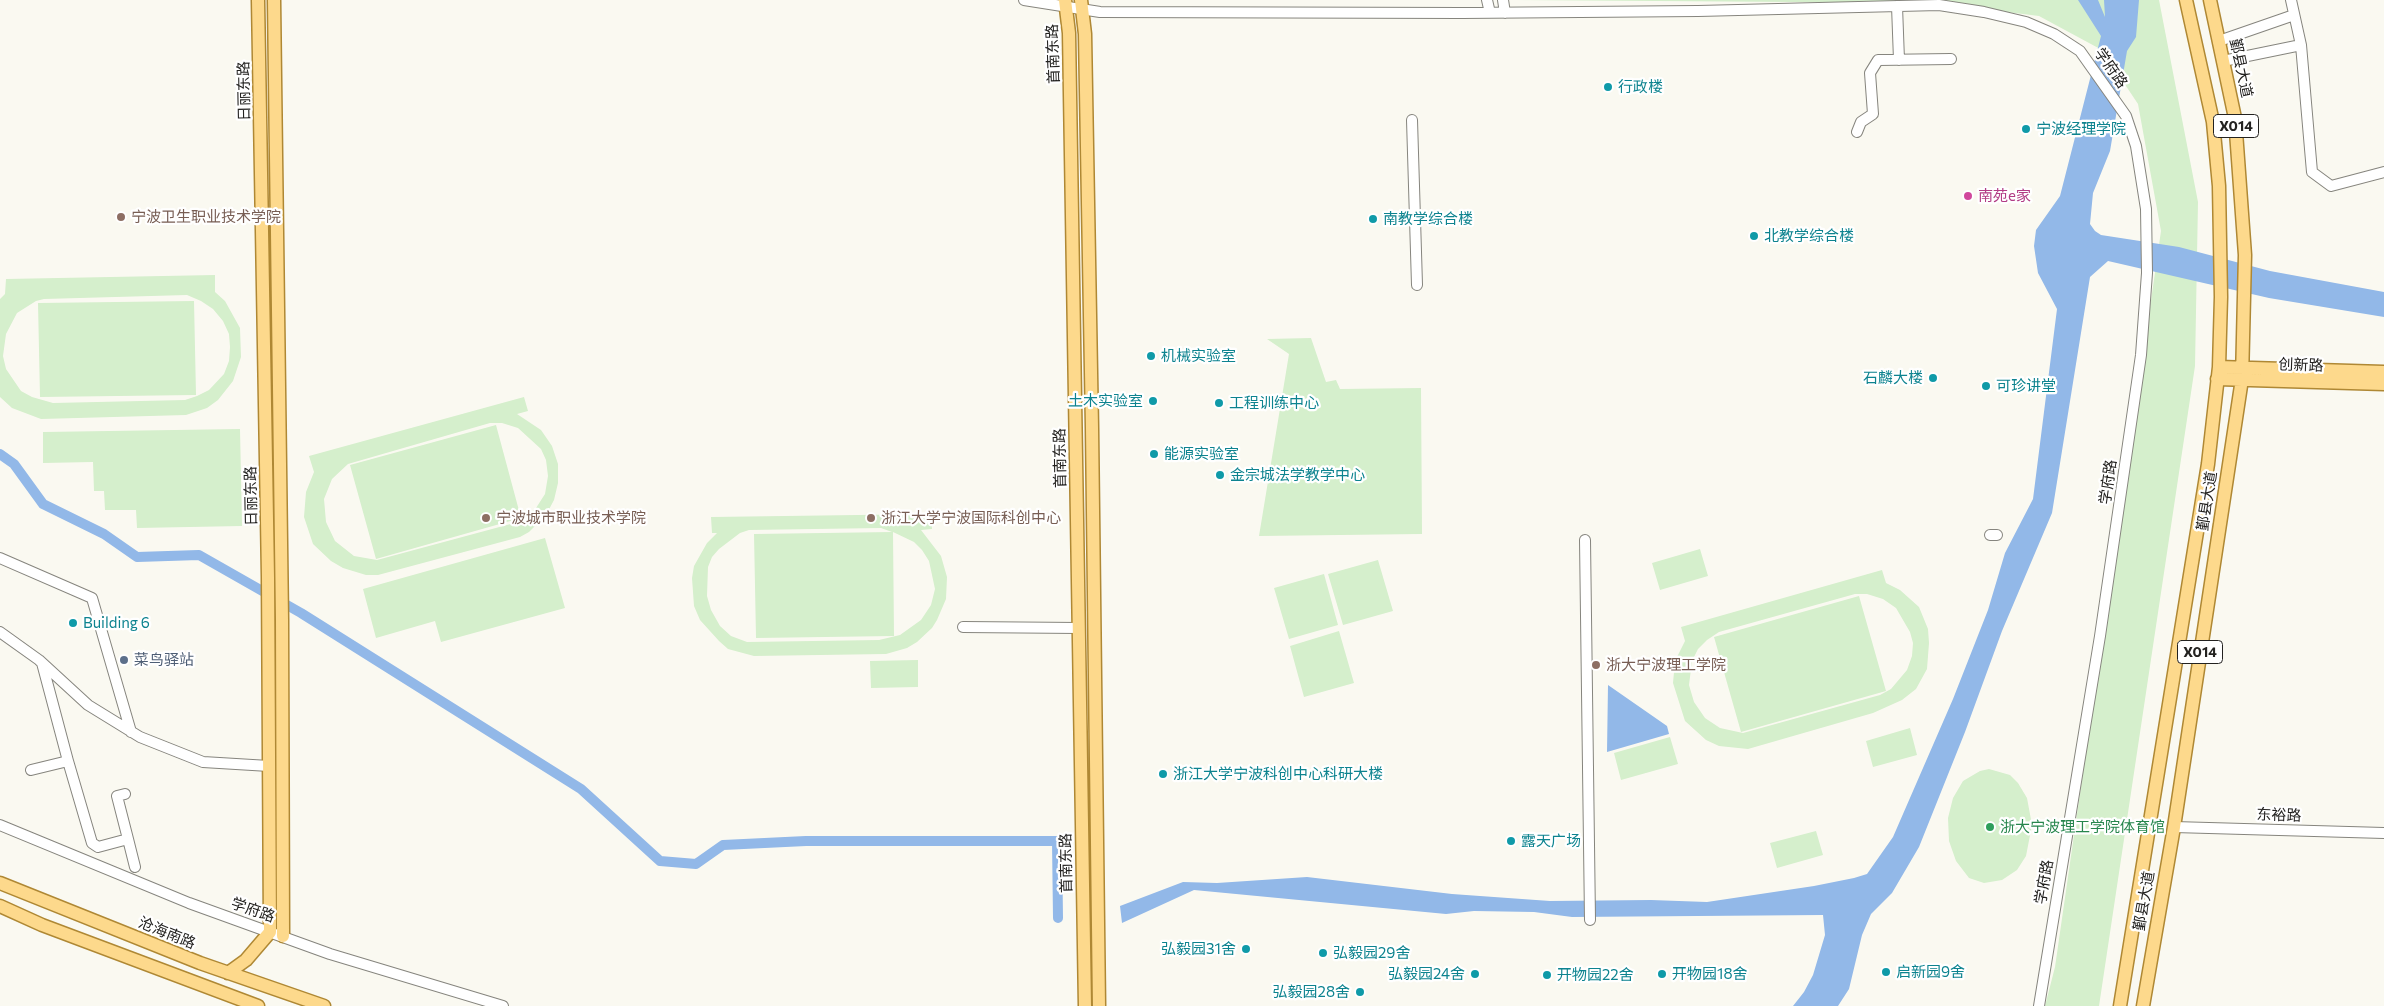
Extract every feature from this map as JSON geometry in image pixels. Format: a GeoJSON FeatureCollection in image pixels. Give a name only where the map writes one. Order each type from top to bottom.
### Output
{"type":"FeatureCollection","features":[{"type":"Feature","properties":{"kind":"main road","name":"日丽东路"},"geometry":{"type":"LineString","coordinates":[[258,0],[268,577],[270,932]]}},
{"type":"Feature","properties":{"kind":"main road","name":"日丽东路"},"geometry":{"type":"LineString","coordinates":[[274,0],[282,580],[283,936]]}},
{"type":"Feature","properties":{"kind":"main road"},"geometry":{"type":"LineString","coordinates":[[2178,0],[2206,92]]}},
{"type":"Feature","properties":{"kind":"main road","name":"鄞县大道"},"geometry":{"type":"LineString","coordinates":[[2120,1006],[2208,464],[2218,373],[2221,297],[2219,186],[2213,122],[2186,0]]}},
{"type":"Feature","properties":{"kind":"main road","name":"鄞县大道"},"geometry":{"type":"LineString","coordinates":[[2143,1006],[2174,826],[2242,373],[2245,255],[2236,118],[2210,0]]}},
{"type":"Feature","properties":{"kind":"main road","name":"首南东路"},"geometry":{"type":"LineString","coordinates":[[1066,4],[1069,33],[1085,1006]]}},
{"type":"Feature","properties":{"kind":"main road","name":"首南东路"},"geometry":{"type":"LineString","coordinates":[[1082,5],[1085,44],[1092,428],[1099,1006]]}},
{"type":"Feature","properties":{"kind":"main road","name":"创新路"},"geometry":{"type":"LineString","coordinates":[[2218,373],[2384,372]]}},
{"type":"Feature","properties":{"kind":"main road","name":"创新路"},"geometry":{"type":"LineString","coordinates":[[2242,373],[2384,384]]}},
{"type":"Feature","properties":{"kind":"main road","name":"沧海南路"},"geometry":{"type":"LineString","coordinates":[[0,882],[228,973],[324,1006]]}},
{"type":"Feature","properties":{"kind":"main road"},"geometry":{"type":"LineString","coordinates":[[0,906],[42,925],[258,1006]]}},
{"type":"Feature","properties":{"kind":"main road"},"geometry":{"type":"LineString","coordinates":[[228,973],[246,960],[270,932]]}},
{"type":"Feature","properties":{"kind":"street","name":"学府路"},"geometry":{"type":"LineString","coordinates":[[1024,0],[1082,5],[1100,12],[1505,13],[1698,11],[1939,5],[1984,12],[2026,22],[2054,34],[2080,51],[2126,116],[2136,146],[2146,209],[2147,273],[2141,355],[2102,627],[2039,1006]]}},
{"type":"Feature","properties":{"kind":"street"},"geometry":{"type":"LineString","coordinates":[[1487,0],[1490,13]]}},
{"type":"Feature","properties":{"kind":"street"},"geometry":{"type":"LineString","coordinates":[[1503,0],[1505,13]]}},
{"type":"Feature","properties":{"kind":"street"},"geometry":{"type":"LineString","coordinates":[[2290,0],[2300,45],[2312,172],[2332,186],[2384,172]]}},
{"type":"Feature","properties":{"kind":"street"},"geometry":{"type":"LineString","coordinates":[[1897,6],[1899,60]]}},
{"type":"Feature","properties":{"kind":"street"},"geometry":{"type":"LineString","coordinates":[[2219,42],[2294,15]]}},
{"type":"Feature","properties":{"kind":"street"},"geometry":{"type":"LineString","coordinates":[[2223,61],[2300,45]]}},
{"type":"Feature","properties":{"kind":"street"},"geometry":{"type":"LineString","coordinates":[[1857,132],[1861,122],[1873,114],[1870,73],[1878,60],[1951,59]]}},
{"type":"Feature","properties":{"kind":"street"},"geometry":{"type":"LineString","coordinates":[[1412,120],[1417,285]]}},
{"type":"Feature","properties":{"kind":"street"},"geometry":{"type":"LineString","coordinates":[[1585,540],[1590,920]]}},
{"type":"Feature","properties":{"kind":"street"},"geometry":{"type":"LineString","coordinates":[[0,558],[92,598],[131,732]]}},
{"type":"Feature","properties":{"kind":"street"},"geometry":{"type":"LineString","coordinates":[[963,627],[1079,628]]}},
{"type":"Feature","properties":{"kind":"street"},"geometry":{"type":"LineString","coordinates":[[0,632],[42,663],[88,705],[140,737],[203,762],[269,766]]}},
{"type":"Feature","properties":{"kind":"street"},"geometry":{"type":"LineString","coordinates":[[42,663],[92,843],[98,847],[128,839]]}},
{"type":"Feature","properties":{"kind":"street"},"geometry":{"type":"LineString","coordinates":[[31,770],[68,761]]}},
{"type":"Feature","properties":{"kind":"street"},"geometry":{"type":"LineString","coordinates":[[125,794],[117,796],[135,867]]}},
{"type":"Feature","properties":{"kind":"street","name":"学府路"},"geometry":{"type":"LineString","coordinates":[[0,825],[189,904],[330,954],[502,1006]]}},
{"type":"Feature","properties":{"kind":"street","name":"东裕路"},"geometry":{"type":"LineString","coordinates":[[2174,826],[2384,833]]}},
{"type":"Feature","properties":{"kind":"green space"},"geometry":{"type":"Polygon","coordinates":[[[1515,0],[2159,0],[2198,202],[2195,366],[2099,1006],[2045,1006],[2055,967],[2161,231],[2138,104],[2102,50],[2039,16],[1934,3],[1515,0]]]}},
{"type":"Feature","properties":{"kind":"green space"},"geometry":{"type":"Polygon","coordinates":[[[215,275],[215,292],[225,301],[240,328],[241,357],[233,381],[218,400],[207,408],[186,415],[41,419],[12,408],[0,397],[0,299],[5,294],[6,279],[215,275]],[[187,295],[44,299],[36,301],[17,313],[6,334],[3,356],[6,369],[21,391],[32,397],[53,403],[185,400],[197,396],[209,390],[224,374],[229,361],[230,347],[229,334],[223,321],[213,309],[187,295]]]}},
{"type":"Feature","properties":{"kind":"green space"},"geometry":{"type":"Polygon","coordinates":[[[194,301],[196,395],[40,397],[38,303],[194,301]]]}},
{"type":"Feature","properties":{"kind":"green space"},"geometry":{"type":"Polygon","coordinates":[[[1311,338],[1326,382],[1336,380],[1340,389],[1421,388],[1422,534],[1259,536],[1289,354],[1267,339],[1311,338]]]}},
{"type":"Feature","properties":{"kind":"green space"},"geometry":{"type":"Polygon","coordinates":[[[524,397],[528,411],[517,414],[541,430],[552,446],[558,464],[558,483],[554,500],[546,515],[529,532],[520,537],[378,575],[366,575],[343,568],[331,561],[313,544],[304,517],[306,492],[314,472],[309,456],[524,397]],[[490,423],[348,464],[332,479],[324,499],[326,522],[335,541],[354,556],[377,560],[518,522],[526,517],[536,508],[545,494],[548,476],[546,460],[541,449],[518,428],[502,423],[490,423]]]}},
{"type":"Feature","properties":{"kind":"green space"},"geometry":{"type":"Polygon","coordinates":[[[496,425],[521,518],[376,559],[350,465],[496,425]]]}},
{"type":"Feature","properties":{"kind":"green space"},"geometry":{"type":"Polygon","coordinates":[[[240,429],[242,526],[137,528],[136,510],[105,510],[104,491],[94,491],[93,462],[43,463],[43,432],[240,429]]]}},
{"type":"Feature","properties":{"kind":"green space"},"geometry":{"type":"Polygon","coordinates":[[[931,514],[932,529],[921,530],[941,556],[947,577],[946,599],[932,628],[917,642],[907,648],[886,654],[754,656],[728,649],[700,620],[694,606],[692,578],[694,566],[707,543],[717,533],[712,533],[711,517],[931,514]],[[881,528],[749,530],[740,533],[719,549],[712,557],[708,567],[707,596],[711,610],[720,626],[731,636],[747,642],[879,640],[900,635],[921,620],[931,605],[935,589],[929,561],[922,550],[914,542],[893,532],[894,636],[756,638],[754,534],[892,532],[881,528]]]}},
{"type":"Feature","properties":{"kind":"green space"},"geometry":{"type":"Polygon","coordinates":[[[545,538],[565,608],[441,642],[435,621],[376,638],[363,589],[545,538]]]}},
{"type":"Feature","properties":{"kind":"green space"},"geometry":{"type":"Polygon","coordinates":[[[1700,549],[1708,576],[1660,590],[1652,563],[1700,549]]]}},
{"type":"Feature","properties":{"kind":"green space"},"geometry":{"type":"Polygon","coordinates":[[[1378,560],[1393,611],[1343,625],[1328,574],[1378,560]]]}},
{"type":"Feature","properties":{"kind":"green space"},"geometry":{"type":"Polygon","coordinates":[[[1882,570],[1886,583],[1900,590],[1919,607],[1928,629],[1927,669],[1916,689],[1902,700],[1873,713],[1748,749],[1719,746],[1706,740],[1685,721],[1673,683],[1675,661],[1685,641],[1681,627],[1882,570]],[[1855,594],[1719,632],[1707,640],[1698,649],[1692,661],[1689,685],[1694,702],[1705,718],[1720,728],[1743,733],[1880,695],[1891,689],[1907,670],[1912,656],[1913,643],[1910,632],[1896,608],[1883,599],[1867,594],[1855,594]]]}},
{"type":"Feature","properties":{"kind":"green space"},"geometry":{"type":"Polygon","coordinates":[[[1324,574],[1338,625],[1289,639],[1274,588],[1324,574]]]}},
{"type":"Feature","properties":{"kind":"green space"},"geometry":{"type":"Polygon","coordinates":[[[1859,596],[1886,691],[1741,732],[1714,637],[1859,596]]]}},
{"type":"Feature","properties":{"kind":"green space"},"geometry":{"type":"Polygon","coordinates":[[[1339,631],[1354,683],[1304,697],[1290,646],[1339,631]]]}},
{"type":"Feature","properties":{"kind":"green space"},"geometry":{"type":"Polygon","coordinates":[[[918,660],[918,687],[871,688],[870,661],[918,660]]]}},
{"type":"Feature","properties":{"kind":"green space"},"geometry":{"type":"Polygon","coordinates":[[[1910,728],[1917,755],[1873,767],[1866,741],[1910,728]]]}},
{"type":"Feature","properties":{"kind":"green space"},"geometry":{"type":"Polygon","coordinates":[[[1670,737],[1678,764],[1621,780],[1614,753],[1670,737]]]}},
{"type":"Feature","properties":{"kind":"green space","name":"浙大宁波理工学院体育馆"},"geometry":{"type":"Polygon","coordinates":[[[1989,769],[2010,775],[2018,783],[2027,798],[2032,825],[2026,856],[2017,870],[2002,880],[1984,883],[1969,878],[1956,861],[1949,841],[1948,818],[1953,798],[1963,781],[1980,771],[1989,769]]]}},
{"type":"Feature","properties":{"kind":"green space"},"geometry":{"type":"Polygon","coordinates":[[[1816,831],[1823,855],[1777,868],[1770,843],[1816,831]]]}},
{"type":"Feature","properties":{"kind":"water"},"geometry":{"type":"Polygon","coordinates":[[[2078,0],[2098,0],[2105,17],[2104,0],[2139,0],[2136,37],[2127,51],[2110,151],[2093,193],[2090,224],[2095,231],[2101,235],[2179,247],[2270,271],[2384,292],[2384,317],[2269,298],[2108,261],[2090,277],[2052,513],[2002,631],[1965,732],[1919,847],[1892,893],[1871,914],[1862,935],[1849,989],[1838,1006],[1793,1006],[1804,992],[1813,975],[1825,935],[1823,915],[1572,917],[1534,912],[1474,911],[1446,914],[1194,890],[1122,923],[1120,906],[1183,882],[1217,883],[1307,877],[1452,894],[1550,901],[1651,900],[1707,902],[1814,886],[1867,874],[1893,837],[1953,699],[1988,610],[2005,553],[2033,499],[2057,309],[2038,273],[2034,246],[2036,230],[2060,196],[2101,36],[2078,0]]]}},
{"type":"Feature","properties":{"kind":"water"},"geometry":{"type":"Polygon","coordinates":[[[1608,685],[1667,726],[1669,734],[1607,752],[1608,685]]]}},
{"type":"Feature","properties":{"kind":"waterway"},"geometry":{"type":"LineString","coordinates":[[0,454],[14,464],[43,504],[104,534],[137,557],[199,555],[301,613],[581,789],[660,861],[696,864],[723,845],[806,841],[1057,841],[1058,918]]}},
{"type":"Feature","properties":{"kind":"place","name":"行政楼"},"geometry":{"type":"Point","coordinates":[1608,87]}},
{"type":"Feature","properties":{"kind":"place","name":"宁波经理学院"},"geometry":{"type":"Point","coordinates":[2026,129]}},
{"type":"Feature","properties":{"kind":"place","name":"南苑e家"},"geometry":{"type":"Point","coordinates":[1968,196]}},
{"type":"Feature","properties":{"kind":"place","name":"宁波卫生职业技术学院"},"geometry":{"type":"Point","coordinates":[121,217]}},
{"type":"Feature","properties":{"kind":"place","name":"南教学综合楼"},"geometry":{"type":"Point","coordinates":[1373,219]}},
{"type":"Feature","properties":{"kind":"place","name":"北教学综合楼"},"geometry":{"type":"Point","coordinates":[1754,236]}},
{"type":"Feature","properties":{"kind":"place","name":"机械实验室"},"geometry":{"type":"Point","coordinates":[1151,356]}},
{"type":"Feature","properties":{"kind":"place","name":"石麟大楼"},"geometry":{"type":"Point","coordinates":[1933,378]}},
{"type":"Feature","properties":{"kind":"place","name":"可珍讲堂"},"geometry":{"type":"Point","coordinates":[1986,386]}},
{"type":"Feature","properties":{"kind":"place","name":"土木实验室"},"geometry":{"type":"Point","coordinates":[1153,401]}},
{"type":"Feature","properties":{"kind":"place","name":"工程训练中心"},"geometry":{"type":"Point","coordinates":[1219,403]}},
{"type":"Feature","properties":{"kind":"place","name":"能源实验室"},"geometry":{"type":"Point","coordinates":[1154,454]}},
{"type":"Feature","properties":{"kind":"place","name":"金宗城法学教学中心"},"geometry":{"type":"Point","coordinates":[1220,475]}},
{"type":"Feature","properties":{"kind":"place","name":"宁波城市职业技术学院"},"geometry":{"type":"Point","coordinates":[486,518]}},
{"type":"Feature","properties":{"kind":"place","name":"浙江大学宁波国际科创中心"},"geometry":{"type":"Point","coordinates":[871,518]}},
{"type":"Feature","properties":{"kind":"place","name":"Building 6"},"geometry":{"type":"Point","coordinates":[73,623]}},
{"type":"Feature","properties":{"kind":"place","name":"菜鸟驿站"},"geometry":{"type":"Point","coordinates":[124,660]}},
{"type":"Feature","properties":{"kind":"place","name":"浙大宁波理工学院"},"geometry":{"type":"Point","coordinates":[1596,665]}},
{"type":"Feature","properties":{"kind":"place","name":"浙江大学宁波科创中心科研大楼"},"geometry":{"type":"Point","coordinates":[1163,774]}},
{"type":"Feature","properties":{"kind":"place","name":"浙大宁波理工学院体育馆"},"geometry":{"type":"Point","coordinates":[1990,827]}},
{"type":"Feature","properties":{"kind":"place","name":"露天广场"},"geometry":{"type":"Point","coordinates":[1511,841]}},
{"type":"Feature","properties":{"kind":"place","name":"弘毅园31舍"},"geometry":{"type":"Point","coordinates":[1246,949]}},
{"type":"Feature","properties":{"kind":"place","name":"弘毅园29舍"},"geometry":{"type":"Point","coordinates":[1323,953]}},
{"type":"Feature","properties":{"kind":"place","name":"启新园9舍"},"geometry":{"type":"Point","coordinates":[1886,972]}},
{"type":"Feature","properties":{"kind":"place","name":"弘毅园24舍"},"geometry":{"type":"Point","coordinates":[1475,974]}},
{"type":"Feature","properties":{"kind":"place","name":"开物园18舍"},"geometry":{"type":"Point","coordinates":[1662,974]}},
{"type":"Feature","properties":{"kind":"place","name":"开物园22舍"},"geometry":{"type":"Point","coordinates":[1547,975]}},
{"type":"Feature","properties":{"kind":"place","name":"弘毅园28舍"},"geometry":{"type":"Point","coordinates":[1360,992]}}]}
